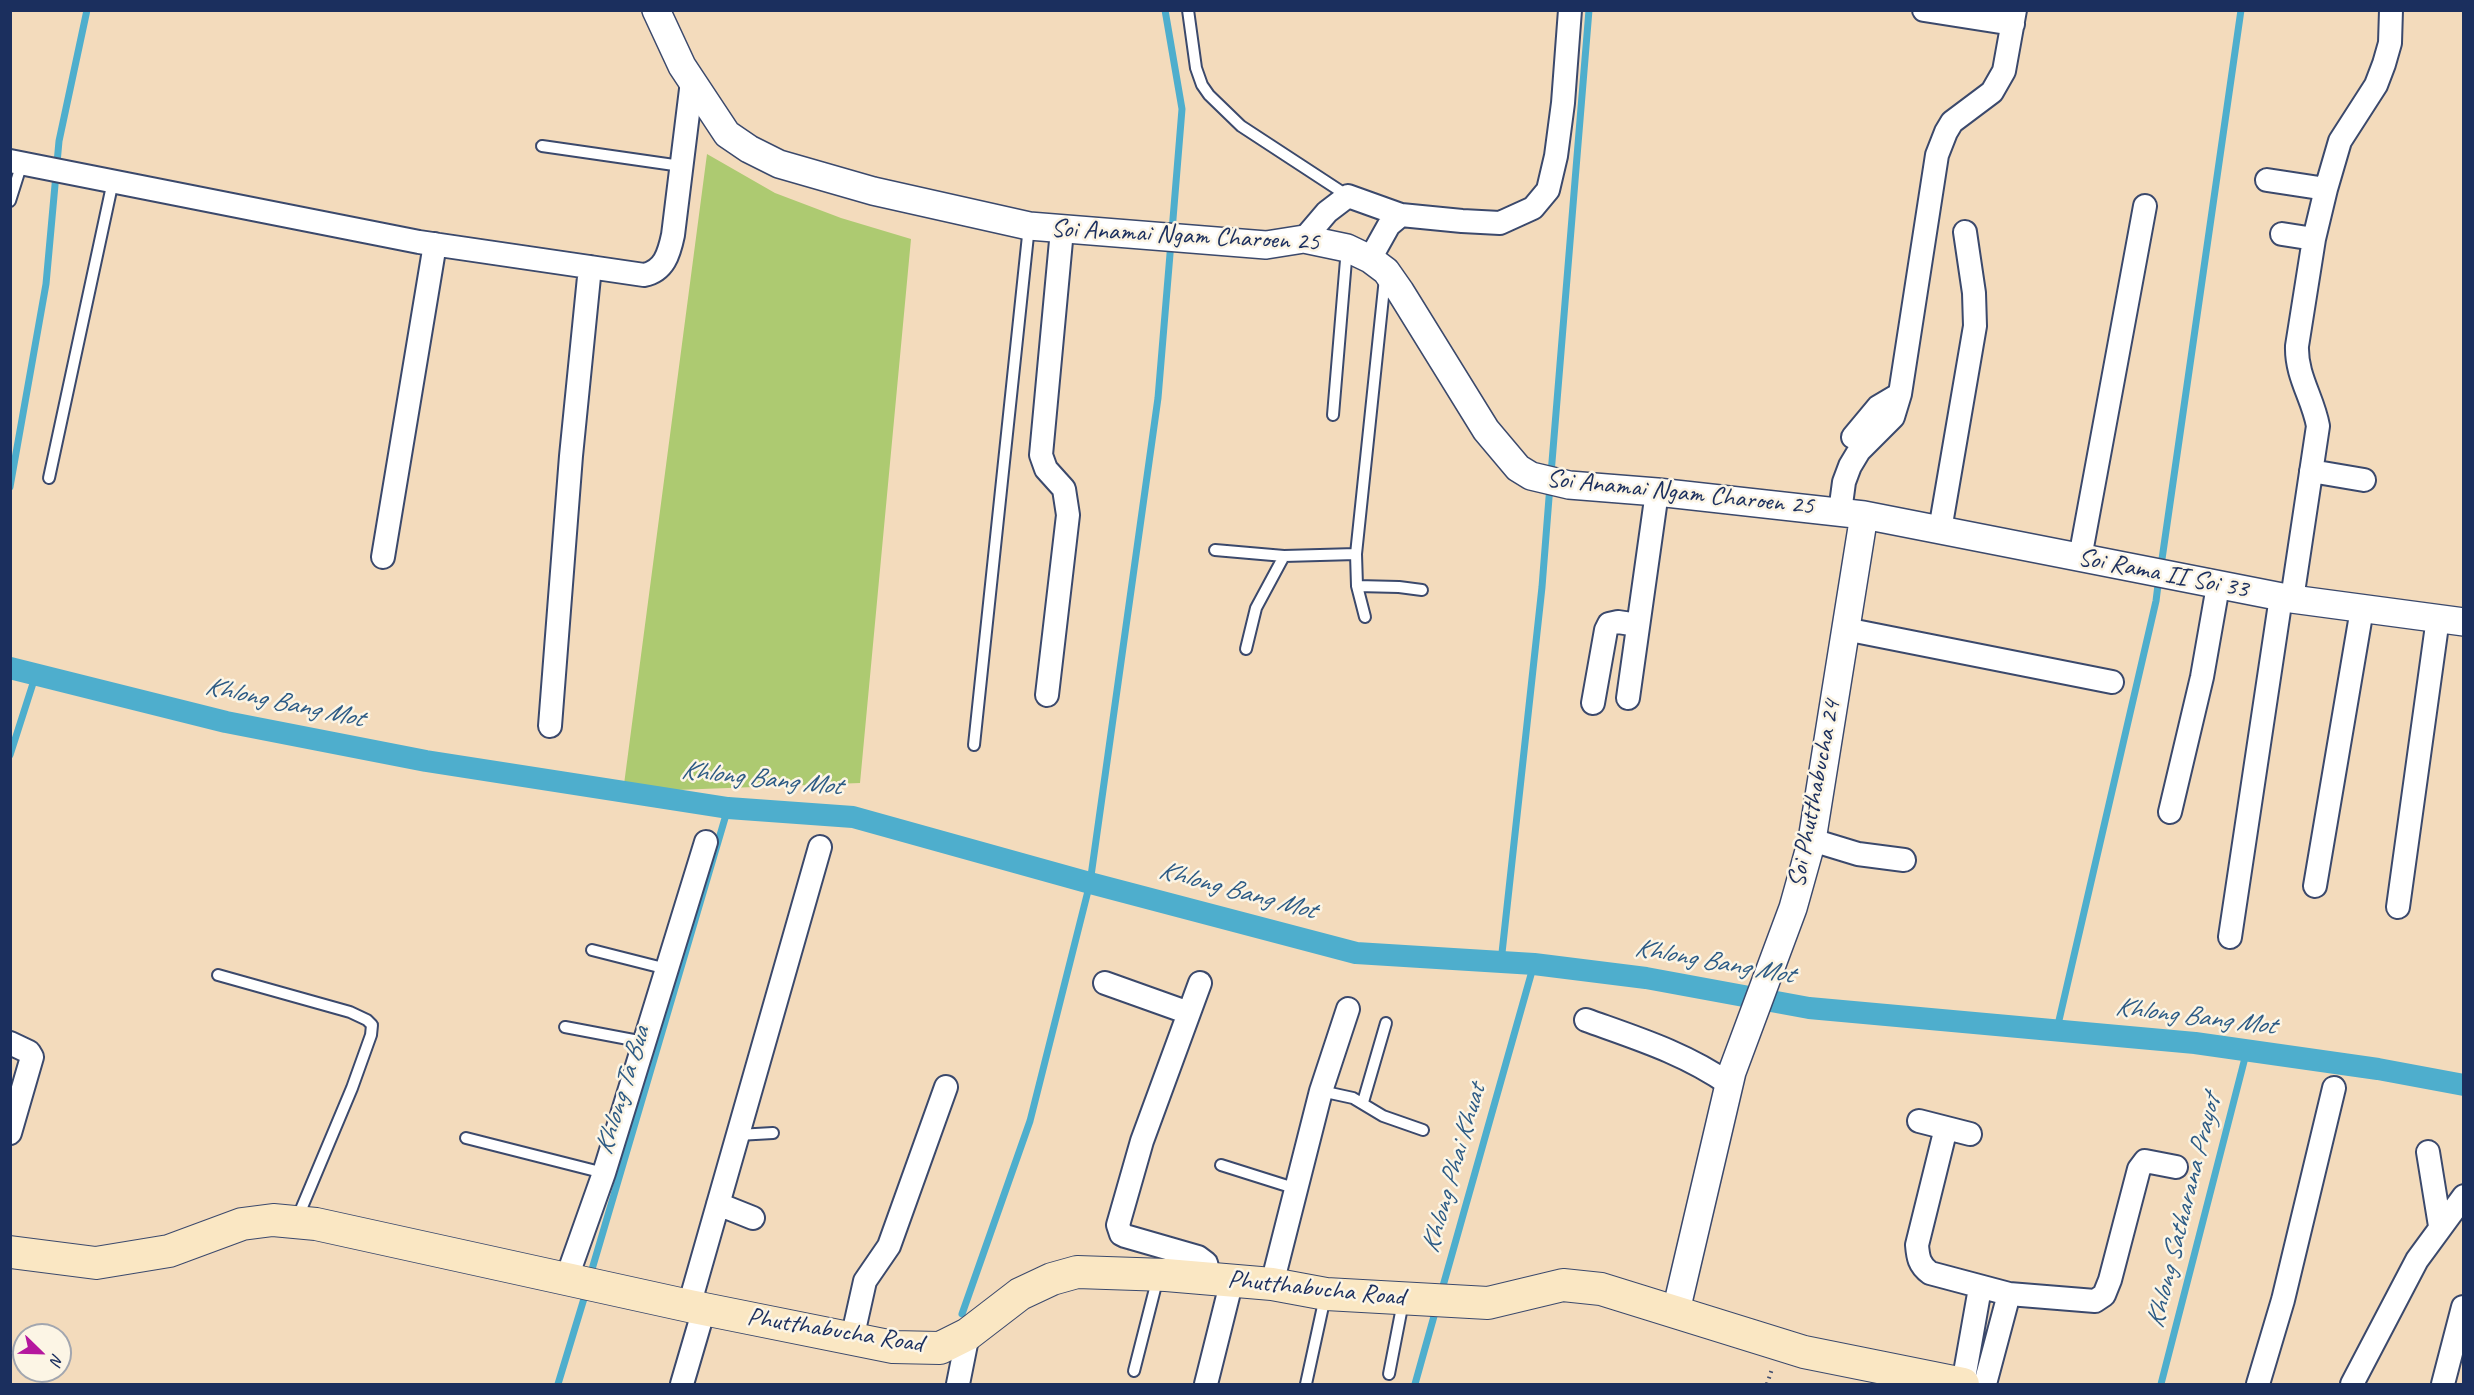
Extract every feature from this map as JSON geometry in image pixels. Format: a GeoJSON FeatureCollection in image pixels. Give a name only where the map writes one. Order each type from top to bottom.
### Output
{"type":"FeatureCollection","features":[{"type":"Feature","properties":{"kind":"main road","name":"Phutthabucha Road"},"geometry":{"type":"LineString","coordinates":[[10,1252],[96,1263],[169,1251],[242,1224],[273,1220],[316,1224],[696,1307],[893,1347],[921,1349],[940,1348],[968,1334],[1020,1294],[1052,1279],[1077,1272],[1159,1274],[1272,1284],[1326,1294],[1488,1303],[1546,1288],[1582,1286],[1602,1289],[1796,1349],[1963,1384]]}},
{"type":"Feature","properties":{"kind":"street","name":"Soi Anamai Ngam Charoen 25"},"geometry":{"type":"LineString","coordinates":[[656,10],[682,66],[727,134],[749,149],[779,164],[873,191],[1029,226],[1266,245],[1304,239],[1368,259],[1485,430],[1518,468],[1531,476],[1569,485],[1842,512]]}},
{"type":"Feature","properties":{"kind":"street"},"geometry":{"type":"LineString","coordinates":[[1304,239],[1327,212],[1348,196],[1401,215],[1500,223],[1533,208],[1548,190],[1556,156],[1563,103],[1570,10]]}},
{"type":"Feature","properties":{"kind":"street"},"geometry":{"type":"LineString","coordinates":[[1842,512],[1844,482],[1850,466],[1859,451],[1893,417],[1900,394],[1937,155],[1952,122],[1992,92],[2004,71],[2014,17],[1924,10]]}},
{"type":"Feature","properties":{"kind":"street"},"geometry":{"type":"LineString","coordinates":[[2230,937],[2318,426],[2315,409],[2296,363],[2296,346],[2314,239],[2340,141],[2376,85],[2384,64],[2390,43],[2391,10]]}},
{"type":"Feature","properties":{"kind":"street"},"geometry":{"type":"LineString","coordinates":[[16,161],[218,204],[435,244],[644,275],[654,273],[661,267],[669,252],[692,81]]}},
{"type":"Feature","properties":{"kind":"street"},"geometry":{"type":"LineString","coordinates":[[2267,180],[2326,189]]}},
{"type":"Feature","properties":{"kind":"street"},"geometry":{"type":"LineString","coordinates":[[2080,558],[2145,206]]}},
{"type":"Feature","properties":{"kind":"street"},"geometry":{"type":"LineString","coordinates":[[1368,259],[1389,225],[1401,215]]}},
{"type":"Feature","properties":{"kind":"street"},"geometry":{"type":"LineString","coordinates":[[1047,694],[1068,515],[1064,489],[1046,470],[1041,455],[1062,230]]}},
{"type":"Feature","properties":{"kind":"street"},"geometry":{"type":"LineString","coordinates":[[1940,530],[1975,326],[1974,293],[1965,232]]}},
{"type":"Feature","properties":{"kind":"street"},"geometry":{"type":"LineString","coordinates":[[2282,234],[2314,239]]}},
{"type":"Feature","properties":{"kind":"street"},"geometry":{"type":"LineString","coordinates":[[383,557],[435,244]]}},
{"type":"Feature","properties":{"kind":"street"},"geometry":{"type":"LineString","coordinates":[[550,726],[571,456],[590,267]]}},
{"type":"Feature","properties":{"kind":"street"},"geometry":{"type":"LineString","coordinates":[[2311,471],[2364,480]]}},
{"type":"Feature","properties":{"kind":"street"},"geometry":{"type":"LineString","coordinates":[[1628,698],[1658,492]]}},
{"type":"Feature","properties":{"kind":"street","name":"Soi Rama II Soi 33"},"geometry":{"type":"LineString","coordinates":[[1842,512],[2218,586],[2362,609],[2451,620]]}},
{"type":"Feature","properties":{"kind":"street","name":"Soi Phutthabucha 24"},"geometry":{"type":"LineString","coordinates":[[1676,1311],[1731,1078],[1793,908],[1812,840],[1845,629],[1842,512]]}},
{"type":"Feature","properties":{"kind":"street"},"geometry":{"type":"LineString","coordinates":[[2170,812],[2202,677],[2218,586]]}},
{"type":"Feature","properties":{"kind":"street"},"geometry":{"type":"LineString","coordinates":[[2315,886],[2362,609]]}},
{"type":"Feature","properties":{"kind":"street"},"geometry":{"type":"LineString","coordinates":[[2398,907],[2451,620]]}},
{"type":"Feature","properties":{"kind":"street"},"geometry":{"type":"LineString","coordinates":[[1593,703],[1609,624],[1618,622],[1638,625]]}},
{"type":"Feature","properties":{"kind":"street"},"geometry":{"type":"LineString","coordinates":[[1845,629],[2112,682]]}},
{"type":"Feature","properties":{"kind":"street"},"geometry":{"type":"LineString","coordinates":[[1812,840],[1858,854],[1904,860]]}},
{"type":"Feature","properties":{"kind":"street"},"geometry":{"type":"LineString","coordinates":[[581,1282],[604,1173],[706,842]]}},
{"type":"Feature","properties":{"kind":"street"},"geometry":{"type":"LineString","coordinates":[[682,1384],[718,1204],[820,847]]}},
{"type":"Feature","properties":{"kind":"street"},"geometry":{"type":"LineString","coordinates":[[1105,983],[1189,1013]]}},
{"type":"Feature","properties":{"kind":"street"},"geometry":{"type":"LineString","coordinates":[[1200,983],[1142,1141],[1118,1225],[1125,1236],[1198,1257],[1221,1279],[1206,1384]]}},
{"type":"Feature","properties":{"kind":"street"},"geometry":{"type":"LineString","coordinates":[[1272,1284],[1322,1090],[1348,1010]]}},
{"type":"Feature","properties":{"kind":"street"},"geometry":{"type":"LineString","coordinates":[[1586,1020],[1678,1053],[1731,1078]]}},
{"type":"Feature","properties":{"kind":"street"},"geometry":{"type":"LineString","coordinates":[[10,1043],[29,1052],[32,1058],[10,1132]]}},
{"type":"Feature","properties":{"kind":"street"},"geometry":{"type":"LineString","coordinates":[[852,1338],[865,1281],[889,1246],[946,1087]]}},
{"type":"Feature","properties":{"kind":"street"},"geometry":{"type":"LineString","coordinates":[[2258,1384],[2283,1300],[2334,1088]]}},
{"type":"Feature","properties":{"kind":"street"},"geometry":{"type":"LineString","coordinates":[[1919,1121],[1970,1134]]}},
{"type":"Feature","properties":{"kind":"street"},"geometry":{"type":"LineString","coordinates":[[1946,1128],[1917,1245],[1918,1256],[1923,1268],[1930,1273],[2009,1294],[2095,1301],[2104,1295],[2139,1169],[2145,1161],[2176,1167]]}},
{"type":"Feature","properties":{"kind":"street"},"geometry":{"type":"LineString","coordinates":[[2428,1152],[2440,1226]]}},
{"type":"Feature","properties":{"kind":"street"},"geometry":{"type":"LineString","coordinates":[[2352,1384],[2417,1260],[2463,1196]]}},
{"type":"Feature","properties":{"kind":"street"},"geometry":{"type":"LineString","coordinates":[[718,1204],[753,1218]]}},
{"type":"Feature","properties":{"kind":"street"},"geometry":{"type":"LineString","coordinates":[[1963,1384],[1980,1288]]}},
{"type":"Feature","properties":{"kind":"street"},"geometry":{"type":"LineString","coordinates":[[1985,1384],[2009,1294]]}},
{"type":"Feature","properties":{"kind":"street"},"geometry":{"type":"LineString","coordinates":[[2443,1384],[2463,1307]]}},
{"type":"Feature","properties":{"kind":"street"},"geometry":{"type":"LineString","coordinates":[[958,1384],[968,1334]]}},
{"type":"Feature","properties":{"kind":"lane"},"geometry":{"type":"LineString","coordinates":[[1188,10],[1196,68],[1202,85],[1209,95],[1241,126],[1348,196]]}},
{"type":"Feature","properties":{"kind":"lane"},"geometry":{"type":"LineString","coordinates":[[542,146],[681,166]]}},
{"type":"Feature","properties":{"kind":"lane"},"geometry":{"type":"LineString","coordinates":[[10,201],[16,161]]}},
{"type":"Feature","properties":{"kind":"lane"},"geometry":{"type":"LineString","coordinates":[[49,478],[113,181]]}},
{"type":"Feature","properties":{"kind":"lane"},"geometry":{"type":"LineString","coordinates":[[974,746],[1029,226]]}},
{"type":"Feature","properties":{"kind":"lane"},"geometry":{"type":"LineString","coordinates":[[1333,415],[1368,259]]}},
{"type":"Feature","properties":{"kind":"lane"},"geometry":{"type":"LineString","coordinates":[[1365,617],[1357,586],[1356,554],[1368,259]]}},
{"type":"Feature","properties":{"kind":"lane"},"geometry":{"type":"LineString","coordinates":[[1215,550],[1284,556],[1356,554]]}},
{"type":"Feature","properties":{"kind":"lane"},"geometry":{"type":"LineString","coordinates":[[1246,649],[1256,608],[1284,556]]}},
{"type":"Feature","properties":{"kind":"lane"},"geometry":{"type":"LineString","coordinates":[[1357,586],[1422,590]]}},
{"type":"Feature","properties":{"kind":"lane"},"geometry":{"type":"LineString","coordinates":[[592,950],[667,969]]}},
{"type":"Feature","properties":{"kind":"lane"},"geometry":{"type":"LineString","coordinates":[[218,975],[350,1012],[368,1020],[372,1025],[371,1035],[352,1088],[296,1222]]}},
{"type":"Feature","properties":{"kind":"lane"},"geometry":{"type":"LineString","coordinates":[[1363,1102],[1386,1023]]}},
{"type":"Feature","properties":{"kind":"lane"},"geometry":{"type":"LineString","coordinates":[[565,1027],[644,1042]]}},
{"type":"Feature","properties":{"kind":"lane"},"geometry":{"type":"LineString","coordinates":[[1322,1090],[1363,1102],[1383,1116],[1423,1130]]}},
{"type":"Feature","properties":{"kind":"lane"},"geometry":{"type":"LineString","coordinates":[[738,1135],[773,1133]]}},
{"type":"Feature","properties":{"kind":"lane"},"geometry":{"type":"LineString","coordinates":[[466,1138],[604,1173]]}},
{"type":"Feature","properties":{"kind":"lane"},"geometry":{"type":"LineString","coordinates":[[1221,1165],[1297,1189]]}},
{"type":"Feature","properties":{"kind":"lane"},"geometry":{"type":"LineString","coordinates":[[1134,1371],[1159,1274]]}},
{"type":"Feature","properties":{"kind":"lane"},"geometry":{"type":"LineString","coordinates":[[1306,1384],[1326,1294]]}},
{"type":"Feature","properties":{"kind":"lane"},"geometry":{"type":"LineString","coordinates":[[1389,1374],[1416,1299]]}},
{"type":"Feature","properties":{"kind":"green space"},"geometry":{"type":"Polygon","coordinates":[[[707,154],[775,193],[841,218],[911,239],[860,783],[623,792],[707,154]]]}},
{"type":"Feature","properties":{"kind":"waterway"},"geometry":{"type":"LineString","coordinates":[[10,487],[46,284],[59,141],[87,10]]}},
{"type":"Feature","properties":{"kind":"waterway"},"geometry":{"type":"LineString","coordinates":[[1165,10],[1182,109],[1172,231]]}},
{"type":"Feature","properties":{"kind":"waterway"},"geometry":{"type":"LineString","coordinates":[[1551,474],[1589,10]]}},
{"type":"Feature","properties":{"kind":"waterway"},"geometry":{"type":"LineString","coordinates":[[2161,566],[2241,10]]}},
{"type":"Feature","properties":{"kind":"waterway"},"geometry":{"type":"LineString","coordinates":[[962,1314],[1030,1121],[1090,883],[1158,398],[1171,242]]}},
{"type":"Feature","properties":{"kind":"waterway"},"geometry":{"type":"LineString","coordinates":[[1501,962],[1542,587],[1550,485]]}},
{"type":"Feature","properties":{"kind":"waterway"},"geometry":{"type":"LineString","coordinates":[[2057,1029],[2156,601],[2159,577]]}},
{"type":"Feature","properties":{"kind":"waterway","name":"Khlong Bang Mot"},"geometry":{"type":"LineString","coordinates":[[10,668],[226,722],[426,761],[728,808],[853,817],[1090,883],[1356,953],[1534,964],[1646,978],[1809,1008],[2195,1043],[2378,1069],[2464,1085]]}},
{"type":"Feature","properties":{"kind":"waterway"},"geometry":{"type":"LineString","coordinates":[[10,755],[36,674]]}},
{"type":"Feature","properties":{"kind":"waterway","name":"Khlong Ta Bua"},"geometry":{"type":"LineString","coordinates":[[590,1276],[728,808]]}},
{"type":"Feature","properties":{"kind":"waterway","name":"Khlong Phai Khuat"},"geometry":{"type":"LineString","coordinates":[[1441,1293],[1534,964]]}},
{"type":"Feature","properties":{"kind":"waterway","name":"Khlong Satharana Prayot"},"geometry":{"type":"LineString","coordinates":[[2161,1384],[2247,1050]]}},
{"type":"Feature","properties":{"kind":"waterway","name":"Khlong Ta Bua"},"geometry":{"type":"LineString","coordinates":[[558,1384],[586,1292]]}},
{"type":"Feature","properties":{"kind":"waterway","name":"Khlong Phai Khuat"},"geometry":{"type":"LineString","coordinates":[[1415,1384],[1436,1309]]}}]}
